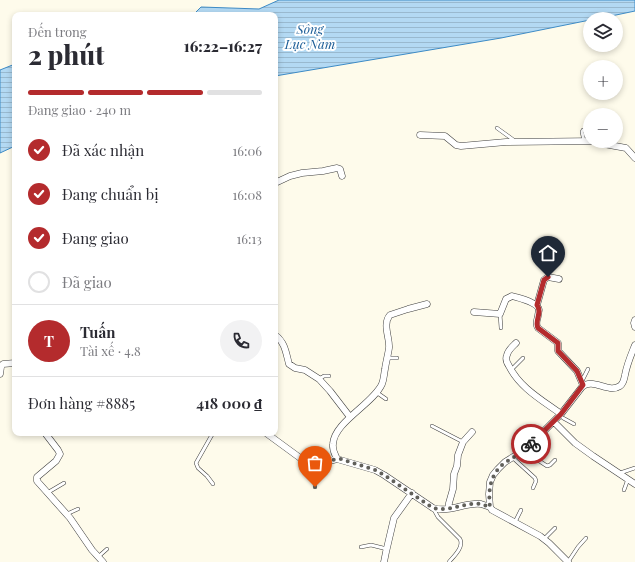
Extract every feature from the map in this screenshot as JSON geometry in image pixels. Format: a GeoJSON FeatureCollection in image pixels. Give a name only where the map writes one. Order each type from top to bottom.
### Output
{"type":"FeatureCollection","features":[{"type":"Feature","properties":{"kind":"street"},"geometry":{"type":"LineString","coordinates":[[420,135],[445,136],[456,145],[461,146],[506,142],[583,141]]}},
{"type":"Feature","properties":{"kind":"street"},"geometry":{"type":"LineString","coordinates":[[623,147],[626,148],[635,158]]}},
{"type":"Feature","properties":{"kind":"street"},"geometry":{"type":"LineString","coordinates":[[278,182],[302,172],[323,171],[337,168],[340,169],[342,176]]}},
{"type":"Feature","properties":{"kind":"street"},"geometry":{"type":"LineString","coordinates":[[559,279],[548,277],[544,280],[537,305],[539,311],[536,326],[558,343],[558,351],[577,371],[583,383]]}},
{"type":"Feature","properties":{"kind":"street"},"geometry":{"type":"LineString","coordinates":[[474,312],[500,314],[506,299],[512,296],[537,305]]}},
{"type":"Feature","properties":{"kind":"street"},"geometry":{"type":"LineString","coordinates":[[337,459],[334,452],[333,442],[338,431],[350,417],[365,405],[383,383],[389,346],[388,318],[390,315],[408,308],[428,304]]}},
{"type":"Feature","properties":{"kind":"street"},"geometry":{"type":"LineString","coordinates":[[635,320],[635,328]]}},
{"type":"Feature","properties":{"kind":"street"},"geometry":{"type":"LineString","coordinates":[[278,337],[283,344],[289,364],[295,368],[305,370],[319,379],[350,417]]}},
{"type":"Feature","properties":{"kind":"street"},"geometry":{"type":"LineString","coordinates":[[516,343],[509,350],[506,357],[511,370],[522,385],[561,416]]}},
{"type":"Feature","properties":{"kind":"street"},"geometry":{"type":"LineString","coordinates":[[583,383],[608,388],[622,385],[624,382],[626,368],[635,345]]}},
{"type":"Feature","properties":{"kind":"street"},"geometry":{"type":"LineString","coordinates":[[0,374],[3,364],[12,363]]}},
{"type":"Feature","properties":{"kind":"street"},"geometry":{"type":"LineString","coordinates":[[490,507],[490,486],[493,476],[498,469],[505,462],[524,451],[561,416],[583,383]]}},
{"type":"Feature","properties":{"kind":"street"},"geometry":{"type":"LineString","coordinates":[[554,422],[587,452],[635,484]]}},
{"type":"Feature","properties":{"kind":"street"},"geometry":{"type":"LineString","coordinates":[[448,509],[448,503],[453,488],[454,474],[458,466],[458,455],[463,442],[472,432]]}},
{"type":"Feature","properties":{"kind":"street"},"geometry":{"type":"LineString","coordinates":[[47,436],[60,454],[56,461],[37,477],[37,481],[67,515],[92,550],[103,562]]}},
{"type":"Feature","properties":{"kind":"street"},"geometry":{"type":"LineString","coordinates":[[270,436],[307,463],[317,464],[337,459],[375,470],[412,493],[428,506],[439,510],[475,504],[482,504],[490,507],[492,510],[544,539],[568,562]]}},
{"type":"Feature","properties":{"kind":"street"},"geometry":{"type":"LineString","coordinates":[[384,562],[394,518],[412,493]]}},
{"type":"Feature","properties":{"kind":"lane"},"geometry":{"type":"LineString","coordinates":[[497,128],[517,142]]}},
{"type":"Feature","properties":{"kind":"lane"},"geometry":{"type":"LineString","coordinates":[[500,314],[501,328]]}},
{"type":"Feature","properties":{"kind":"lane"},"geometry":{"type":"LineString","coordinates":[[387,358],[396,358]]}},
{"type":"Feature","properties":{"kind":"lane"},"geometry":{"type":"LineString","coordinates":[[511,370],[523,358]]}},
{"type":"Feature","properties":{"kind":"lane"},"geometry":{"type":"LineString","coordinates":[[583,383],[588,369]]}},
{"type":"Feature","properties":{"kind":"lane"},"geometry":{"type":"LineString","coordinates":[[319,379],[324,376],[329,376]]}},
{"type":"Feature","properties":{"kind":"lane"},"geometry":{"type":"LineString","coordinates":[[376,392],[386,399]]}},
{"type":"Feature","properties":{"kind":"lane"},"geometry":{"type":"LineString","coordinates":[[561,416],[574,424]]}},
{"type":"Feature","properties":{"kind":"lane"},"geometry":{"type":"LineString","coordinates":[[432,426],[463,442]]}},
{"type":"Feature","properties":{"kind":"lane"},"geometry":{"type":"LineString","coordinates":[[210,436],[196,463],[198,468],[210,478],[213,484]]}},
{"type":"Feature","properties":{"kind":"lane"},"geometry":{"type":"LineString","coordinates":[[524,451],[547,466],[555,460]]}},
{"type":"Feature","properties":{"kind":"lane"},"geometry":{"type":"LineString","coordinates":[[315,487],[317,464],[316,452]]}},
{"type":"Feature","properties":{"kind":"lane"},"geometry":{"type":"LineString","coordinates":[[513,458],[535,478],[536,481],[533,488]]}},
{"type":"Feature","properties":{"kind":"lane"},"geometry":{"type":"LineString","coordinates":[[620,473],[635,468]]}},
{"type":"Feature","properties":{"kind":"lane"},"geometry":{"type":"LineString","coordinates":[[624,490],[628,479]]}},
{"type":"Feature","properties":{"kind":"lane"},"geometry":{"type":"LineString","coordinates":[[47,493],[64,483]]}},
{"type":"Feature","properties":{"kind":"lane"},"geometry":{"type":"LineString","coordinates":[[433,508],[438,517],[462,542],[461,546],[449,562]]}},
{"type":"Feature","properties":{"kind":"lane"},"geometry":{"type":"LineString","coordinates":[[67,515],[78,509]]}},
{"type":"Feature","properties":{"kind":"lane"},"geometry":{"type":"LineString","coordinates":[[515,522],[522,510]]}},
{"type":"Feature","properties":{"kind":"lane"},"geometry":{"type":"LineString","coordinates":[[544,539],[555,528]]}},
{"type":"Feature","properties":{"kind":"lane"},"geometry":{"type":"LineString","coordinates":[[568,562],[586,538]]}},
{"type":"Feature","properties":{"kind":"lane"},"geometry":{"type":"LineString","coordinates":[[361,547],[371,545],[387,549]]}},
{"type":"Feature","properties":{"kind":"lane"},"geometry":{"type":"LineString","coordinates":[[98,557],[106,549]]}},
{"type":"Feature","properties":{"kind":"water","name":"Sông Lục Nam"},"geometry":{"type":"Polygon","coordinates":[[[279,0],[635,0],[635,11],[623,14],[623,12],[583,12],[583,21],[501,38],[278,75],[278,12],[196,12],[201,7],[259,9],[279,0]]]}},
{"type":"Feature","properties":{"kind":"water"},"geometry":{"type":"Polygon","coordinates":[[[12,65],[12,147],[0,153],[0,70],[12,65]]]}},
{"type":"Feature","properties":{"kind":"way so far"},"geometry":{"type":"LineString","coordinates":[[315,487],[314,464],[341,459],[375,470],[416,496],[428,506],[439,510],[475,504],[482,504],[490,507],[490,482],[493,476],[505,462],[526,450],[531,444]]}},
{"type":"Feature","properties":{"kind":"route"},"geometry":{"type":"LineString","coordinates":[[531,444],[554,422],[583,385],[577,371],[558,351],[558,343],[536,326],[539,311],[537,305],[544,280],[548,277]]}}]}
